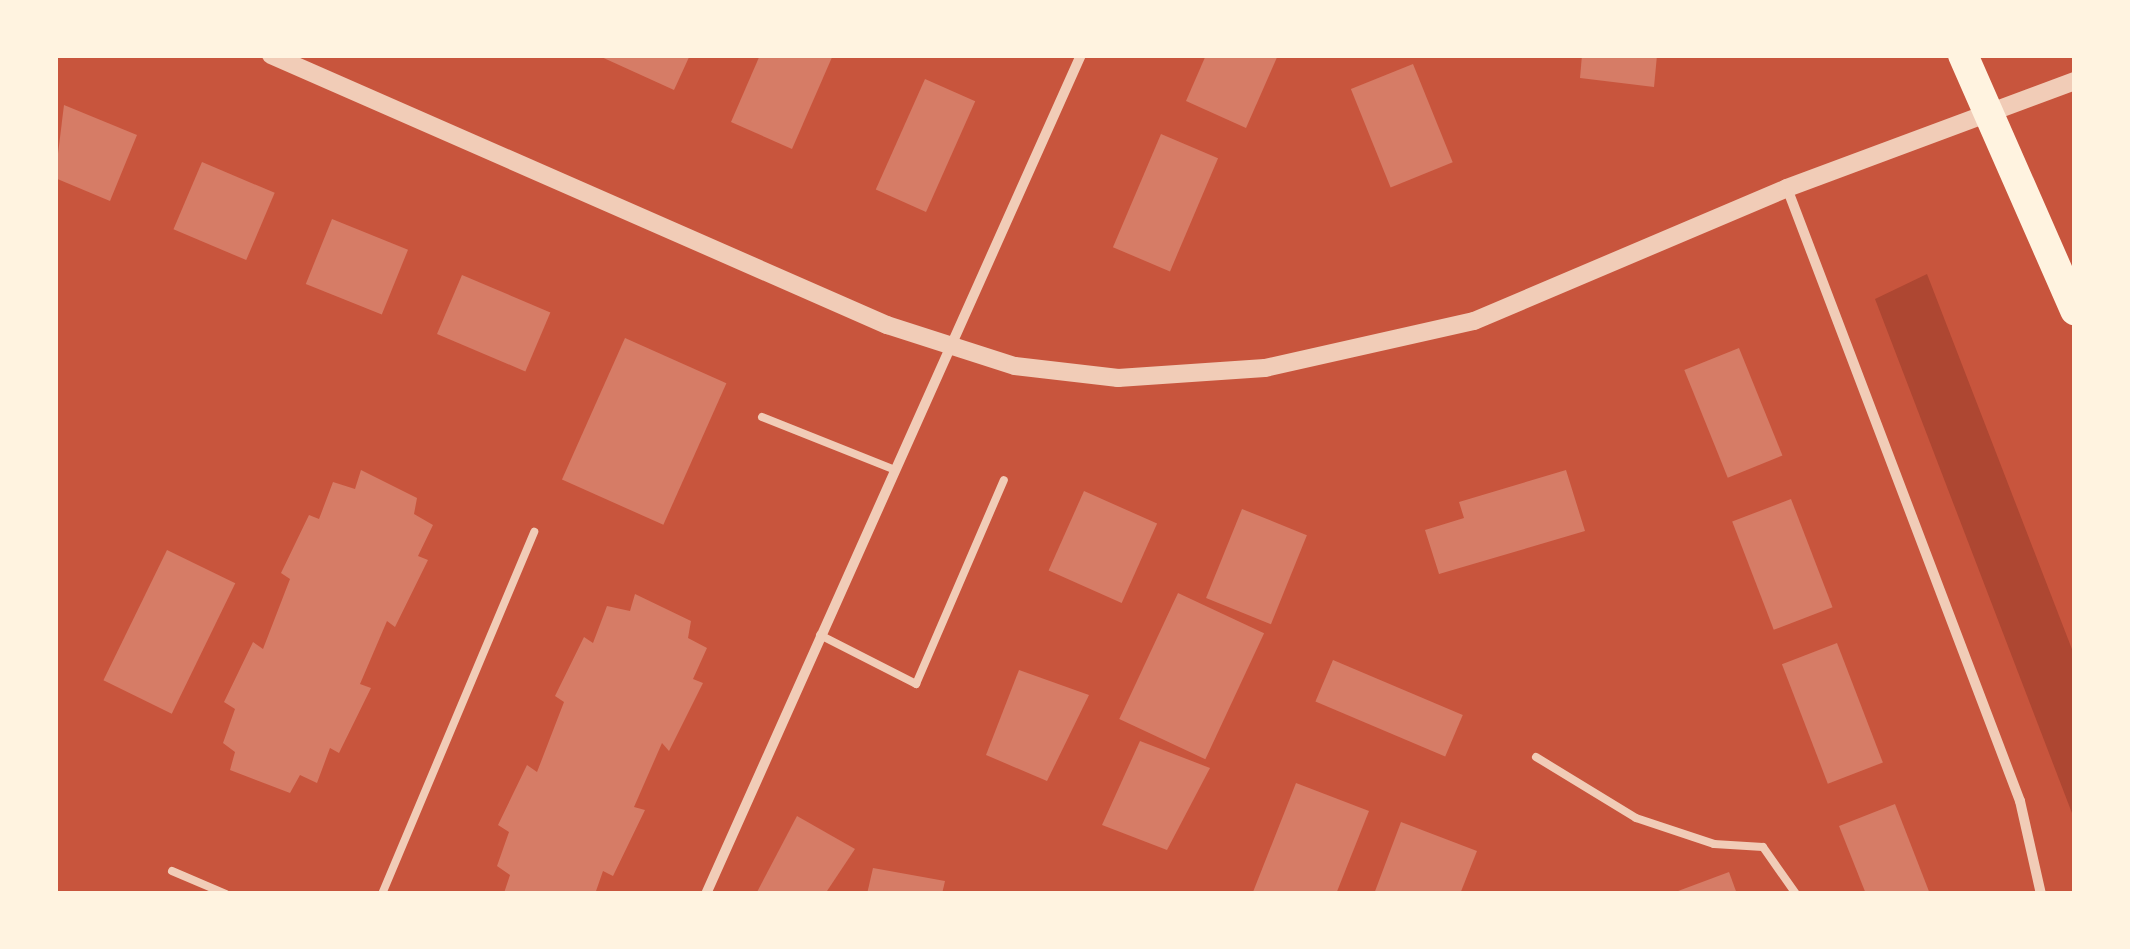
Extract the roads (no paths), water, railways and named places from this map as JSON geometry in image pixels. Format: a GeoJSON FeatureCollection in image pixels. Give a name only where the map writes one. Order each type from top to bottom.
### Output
{"type":"FeatureCollection","features":[{"type":"Feature","properties":{"kind":"highway"},"geometry":{"type":"LineString","coordinates":[[1963,55],[2050,243],[2075,310]]}},
{"type":"Feature","properties":{"kind":"street"},"geometry":{"type":"LineString","coordinates":[[271,55],[951,346],[1015,366],[1118,378],[1265,368],[1474,321],[1787,188],[2075,81]]}},
{"type":"Feature","properties":{"kind":"street"},"geometry":{"type":"LineString","coordinates":[[706,894],[1081,55]]}},
{"type":"Feature","properties":{"kind":"street"},"geometry":{"type":"LineString","coordinates":[[1787,188],[2020,801],[2041,894]]}},
{"type":"Feature","properties":{"kind":"lane"},"geometry":{"type":"LineString","coordinates":[[762,416],[893,469]]}},
{"type":"Feature","properties":{"kind":"lane"},"geometry":{"type":"LineString","coordinates":[[820,635],[916,684],[1004,480]]}},
{"type":"Feature","properties":{"kind":"lane"},"geometry":{"type":"LineString","coordinates":[[382,894],[534,532]]}},
{"type":"Feature","properties":{"kind":"lane"},"geometry":{"type":"LineString","coordinates":[[1536,757],[1636,818],[1714,844],[1763,847],[1796,894]]}},
{"type":"Feature","properties":{"kind":"lane"},"geometry":{"type":"LineString","coordinates":[[172,870],[226,894]]}}]}
